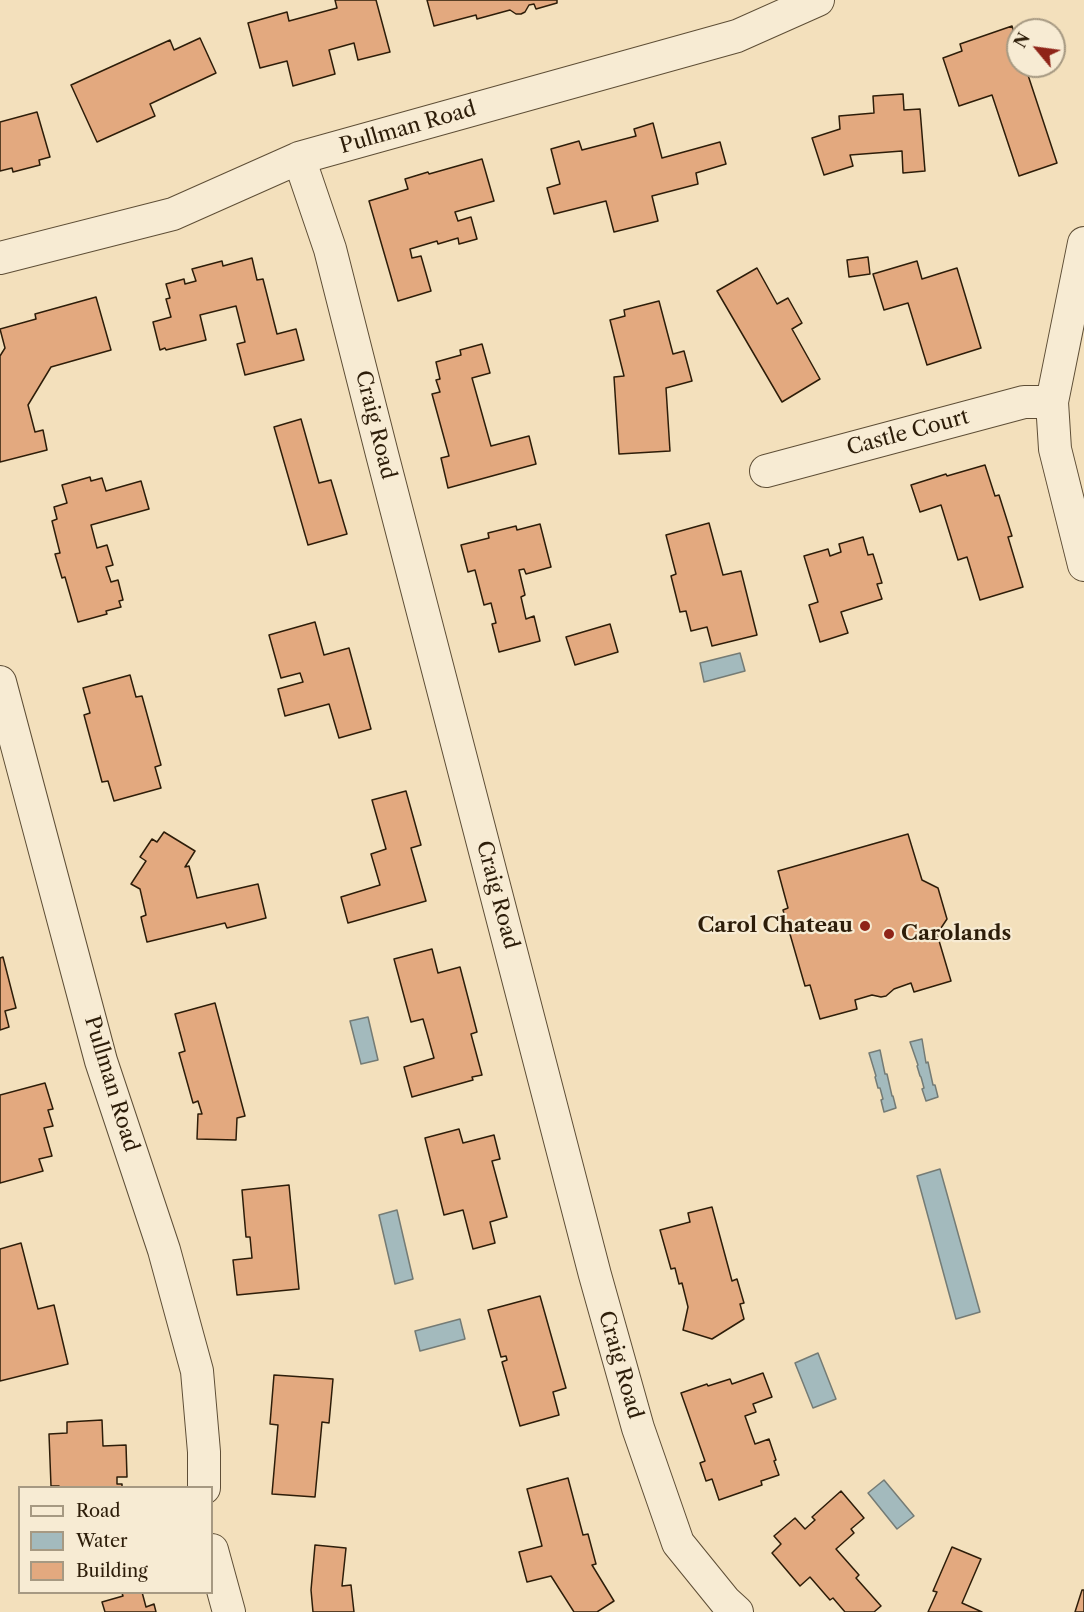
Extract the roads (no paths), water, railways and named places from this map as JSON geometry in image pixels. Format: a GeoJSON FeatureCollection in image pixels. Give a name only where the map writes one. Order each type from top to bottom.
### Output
{"type":"FeatureCollection","features":[{"type":"Feature","properties":{"kind":"street","name":"Pullman Road"},"geometry":{"type":"LineString","coordinates":[[0,258],[172,214],[299,158],[736,36],[818,0]]}},
{"type":"Feature","properties":{"kind":"street","name":"Craig Road"},"geometry":{"type":"LineString","coordinates":[[299,158],[330,249],[595,1275],[638,1428],[678,1543],[736,1612]]}},
{"type":"Feature","properties":{"kind":"street"},"geometry":{"type":"LineString","coordinates":[[1084,243],[1052,402],[1055,449],[1084,565]]}},
{"type":"Feature","properties":{"kind":"street","name":"Castle Court"},"geometry":{"type":"LineString","coordinates":[[766,471],[1024,402],[1052,402]]}},
{"type":"Feature","properties":{"kind":"street","name":"Pullman Road"},"geometry":{"type":"LineString","coordinates":[[0,682],[101,1061],[164,1250],[197,1371],[204,1452],[204,1486]]}},
{"type":"Feature","properties":{"kind":"street"},"geometry":{"type":"LineString","coordinates":[[213,1554],[229,1612]]}},
{"type":"Feature","properties":{"kind":"water"},"geometry":{"type":"Polygon","coordinates":[[[740,653],[745,671],[704,682],[700,663],[740,653]]]}},
{"type":"Feature","properties":{"kind":"water"},"geometry":{"type":"Polygon","coordinates":[[[368,1017],[378,1060],[361,1064],[350,1021],[368,1017]]]}},
{"type":"Feature","properties":{"kind":"water"},"geometry":{"type":"Polygon","coordinates":[[[922,1039],[926,1063],[928,1062],[938,1097],[926,1101],[910,1042],[922,1039]]]}},
{"type":"Feature","properties":{"kind":"water"},"geometry":{"type":"Polygon","coordinates":[[[880,1050],[896,1108],[884,1112],[881,1100],[883,1099],[869,1053],[880,1050]]]}},
{"type":"Feature","properties":{"kind":"water"},"geometry":{"type":"Polygon","coordinates":[[[940,1169],[980,1312],[956,1319],[917,1176],[940,1169]]]}},
{"type":"Feature","properties":{"kind":"water"},"geometry":{"type":"Polygon","coordinates":[[[397,1210],[413,1279],[395,1284],[379,1215],[397,1210]]]}},
{"type":"Feature","properties":{"kind":"water"},"geometry":{"type":"Polygon","coordinates":[[[460,1319],[465,1339],[420,1351],[415,1331],[460,1319]]]}},
{"type":"Feature","properties":{"kind":"water"},"geometry":{"type":"Polygon","coordinates":[[[818,1353],[836,1399],[813,1408],[795,1363],[818,1353]]]}},
{"type":"Feature","properties":{"kind":"water"},"geometry":{"type":"Polygon","coordinates":[[[884,1480],[914,1516],[897,1529],[868,1493],[884,1480]]]}},
{"type":"Feature","properties":{"kind":"place","name":"Carol Chateau"},"geometry":{"type":"Point","coordinates":[865,926]}},
{"type":"Feature","properties":{"kind":"place","name":"Carolands"},"geometry":{"type":"Point","coordinates":[889,934]}}]}
